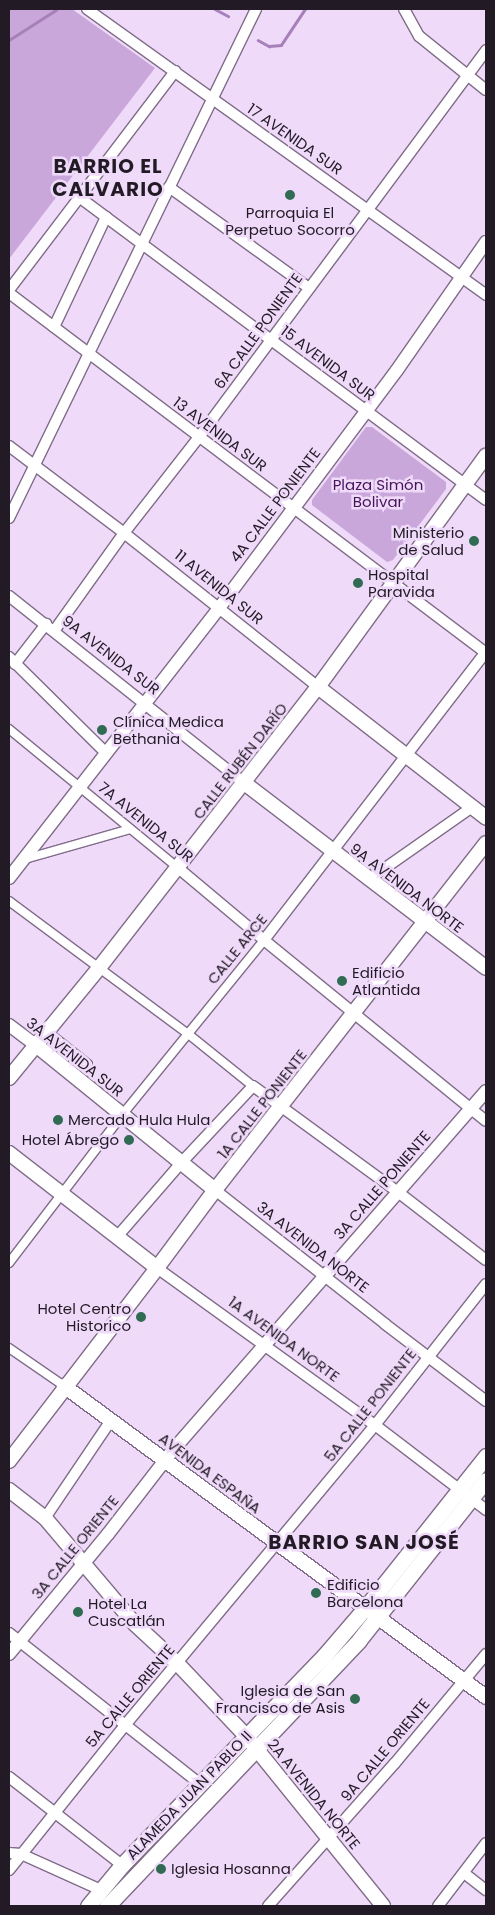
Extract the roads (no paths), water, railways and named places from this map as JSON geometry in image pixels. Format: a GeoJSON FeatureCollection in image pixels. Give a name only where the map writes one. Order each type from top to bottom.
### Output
{"type":"FeatureCollection","features":[{"type":"Feature","properties":{"kind":"main road","name":"CALLE RUBÉN DARÍO"},"geometry":{"type":"LineString","coordinates":[[9,1078],[99,968],[318,687],[486,456]]}},
{"type":"Feature","properties":{"kind":"main road","name":"11 AVENIDA SUR"},"geometry":{"type":"LineString","coordinates":[[318,687],[486,818]]}},
{"type":"Feature","properties":{"kind":"main road","name":"9A AVENIDA SUR"},"geometry":{"type":"LineString","coordinates":[[243,782],[333,852]]}},
{"type":"Feature","properties":{"kind":"main road","name":"1A CALLE PONIENTE"},"geometry":{"type":"LineString","coordinates":[[9,1461],[64,1386],[158,1268],[215,1190],[426,923],[486,843]]}},
{"type":"Feature","properties":{"kind":"main road","name":"9A AVENIDA NORTE"},"geometry":{"type":"LineString","coordinates":[[333,852],[486,968]]}},
{"type":"Feature","properties":{"kind":"main road","name":"3A AVENIDA SUR"},"geometry":{"type":"LineString","coordinates":[[36,1045],[122,1114]]}},
{"type":"Feature","properties":{"kind":"main road","name":"3A AVENIDA NORTE"},"geometry":{"type":"LineString","coordinates":[[122,1114],[215,1190]]}},
{"type":"Feature","properties":{"kind":"main road","name":"1A AVENIDA NORTE"},"geometry":{"type":"LineString","coordinates":[[9,1153],[116,1238],[158,1268]]}},
{"type":"Feature","properties":{"kind":"main road","name":"AVENIDA ESPAÑA"},"geometry":{"type":"LineString","coordinates":[[64,1386],[486,1697]]}},
{"type":"Feature","properties":{"kind":"main road"},"geometry":{"type":"LineString","coordinates":[[466,1495],[486,1456]]}},
{"type":"Feature","properties":{"kind":"main road"},"geometry":{"type":"LineString","coordinates":[[97,1906],[149,1847],[251,1742],[372,1612],[466,1495],[486,1467]]}},
{"type":"Feature","properties":{"kind":"main road"},"geometry":{"type":"LineString","coordinates":[[466,1495],[486,1480]]}},
{"type":"Feature","properties":{"kind":"main road","name":"2A AVENIDA NORTE"},"geometry":{"type":"LineString","coordinates":[[9,1490],[45,1518],[134,1624],[177,1663],[251,1742],[383,1906]]}},
{"type":"Feature","properties":{"kind":"main road","name":"ALAMEDA JUAN PABLO II"},"geometry":{"type":"LineString","coordinates":[[110,1900],[122,1865],[200,1784],[251,1742]]}},
{"type":"Feature","properties":{"kind":"main road","name":"ALAMEDA JUAN PABLO II"},"geometry":{"type":"LineString","coordinates":[[88,1906],[110,1900],[251,1742]]}},
{"type":"Feature","properties":{"kind":"street","name":"17 AVENIDA SUR"},"geometry":{"type":"LineString","coordinates":[[86,9],[486,295]]}},
{"type":"Feature","properties":{"kind":"street"},"geometry":{"type":"LineString","coordinates":[[9,518],[256,9]]}},
{"type":"Feature","properties":{"kind":"street"},"geometry":{"type":"LineString","coordinates":[[406,10],[419,36],[486,90]]}},
{"type":"Feature","properties":{"kind":"street","name":"6A CALLE PONIENTE"},"geometry":{"type":"LineString","coordinates":[[12,660],[50,628],[199,437],[486,50]]}},
{"type":"Feature","properties":{"kind":"street"},"geometry":{"type":"LineString","coordinates":[[9,292],[175,72]]}},
{"type":"Feature","properties":{"kind":"street"},"geometry":{"type":"LineString","coordinates":[[169,187],[309,288]]}},
{"type":"Feature","properties":{"kind":"street","name":"15 AVENIDA SUR"},"geometry":{"type":"LineString","coordinates":[[79,197],[486,500]]}},
{"type":"Feature","properties":{"kind":"street"},"geometry":{"type":"LineString","coordinates":[[54,327],[106,217]]}},
{"type":"Feature","properties":{"kind":"street","name":"4A CALLE PONIENTE"},"geometry":{"type":"LineString","coordinates":[[9,878],[219,608],[366,411],[486,242]]}},
{"type":"Feature","properties":{"kind":"street","name":"13 AVENIDA SUR"},"geometry":{"type":"LineString","coordinates":[[9,292],[486,652]]}},
{"type":"Feature","properties":{"kind":"street","name":"11 AVENIDA SUR"},"geometry":{"type":"LineString","coordinates":[[9,446],[124,533],[318,687]]}},
{"type":"Feature","properties":{"kind":"street","name":"9A AVENIDA SUR"},"geometry":{"type":"LineString","coordinates":[[9,596],[146,702],[243,782]]}},
{"type":"Feature","properties":{"kind":"street","name":"CALLE ARCE"},"geometry":{"type":"LineString","coordinates":[[9,1263],[122,1114],[264,940],[486,652]]}},
{"type":"Feature","properties":{"kind":"street"},"geometry":{"type":"LineString","coordinates":[[12,660],[106,753]]}},
{"type":"Feature","properties":{"kind":"street","name":"7A AVENIDA SUR"},"geometry":{"type":"LineString","coordinates":[[9,729],[486,1121]]}},
{"type":"Feature","properties":{"kind":"street"},"geometry":{"type":"LineString","coordinates":[[368,880],[471,808]]}},
{"type":"Feature","properties":{"kind":"street"},"geometry":{"type":"LineString","coordinates":[[23,860],[130,829]]}},
{"type":"Feature","properties":{"kind":"street"},"geometry":{"type":"LineString","coordinates":[[9,901],[187,1033],[253,1086],[398,1192],[486,1260]]}},
{"type":"Feature","properties":{"kind":"street","name":"3A AVENIDA SUR"},"geometry":{"type":"LineString","coordinates":[[9,1025],[36,1045]]}},
{"type":"Feature","properties":{"kind":"street"},"geometry":{"type":"LineString","coordinates":[[48,1032],[88,1064]]}},
{"type":"Feature","properties":{"kind":"street"},"geometry":{"type":"LineString","coordinates":[[116,1238],[181,1163],[253,1086]]}},
{"type":"Feature","properties":{"kind":"street","name":"3A CALLE PONIENTE"},"geometry":{"type":"LineString","coordinates":[[165,1460],[486,1091]]}},
{"type":"Feature","properties":{"kind":"street","name":"3A AVENIDA NORTE"},"geometry":{"type":"LineString","coordinates":[[215,1190],[427,1357],[486,1401]]}},
{"type":"Feature","properties":{"kind":"street","name":"1A AVENIDA NORTE"},"geometry":{"type":"LineString","coordinates":[[158,1268],[375,1426],[486,1510]]}},
{"type":"Feature","properties":{"kind":"street","name":"5A CALLE PONIENTE"},"geometry":{"type":"LineString","coordinates":[[277,1543],[375,1426],[427,1357],[486,1284]]}},
{"type":"Feature","properties":{"kind":"street","name":"AVENIDA ESPAÑA"},"geometry":{"type":"LineString","coordinates":[[9,1348],[64,1386]]}},
{"type":"Feature","properties":{"kind":"street"},"geometry":{"type":"LineString","coordinates":[[45,1518],[111,1420]]}},
{"type":"Feature","properties":{"kind":"street","name":"3A CALLE ORIENTE"},"geometry":{"type":"LineString","coordinates":[[9,1654],[14,1637],[84,1563],[165,1460]]}},
{"type":"Feature","properties":{"kind":"street","name":"5A CALLE ORIENTE"},"geometry":{"type":"LineString","coordinates":[[9,1870],[126,1724],[277,1543]]}},
{"type":"Feature","properties":{"kind":"street"},"geometry":{"type":"LineString","coordinates":[[14,1637],[200,1784]]}},
{"type":"Feature","properties":{"kind":"street","name":"9A CALLE ORIENTE"},"geometry":{"type":"LineString","coordinates":[[268,1906],[328,1839],[486,1654]]}},
{"type":"Feature","properties":{"kind":"street"},"geometry":{"type":"LineString","coordinates":[[9,1777],[122,1865]]}},
{"type":"Feature","properties":{"kind":"street"},"geometry":{"type":"LineString","coordinates":[[438,1906],[486,1843]]}},
{"type":"Feature","properties":{"kind":"street"},"geometry":{"type":"LineString","coordinates":[[9,1853],[21,1854],[110,1900]]}},
{"type":"Feature","properties":{"kind":"street"},"geometry":{"type":"LineString","coordinates":[[464,1873],[486,1890]]}},
{"type":"Feature","properties":{"kind":"waterway"},"geometry":{"type":"LineString","coordinates":[[215,9],[228,16]]}},
{"type":"Feature","properties":{"kind":"waterway"},"geometry":{"type":"LineString","coordinates":[[258,40],[269,46],[281,45],[305,9]]}},
{"type":"Feature","properties":{"kind":"waterway"},"geometry":{"type":"LineString","coordinates":[[9,40],[56,10]]}},
{"type":"Feature","properties":{"kind":"place","name":"Parroquia El Perpetuo Socorro"},"geometry":{"type":"Point","coordinates":[290,195]}},
{"type":"Feature","properties":{"kind":"place","name":"Ministerio de Salud"},"geometry":{"type":"Point","coordinates":[474,541]}},
{"type":"Feature","properties":{"kind":"place","name":"Hospital Paravida"},"geometry":{"type":"Point","coordinates":[358,583]}},
{"type":"Feature","properties":{"kind":"place","name":"Clínica Medica Bethania"},"geometry":{"type":"Point","coordinates":[102,730]}},
{"type":"Feature","properties":{"kind":"place","name":"Edificio Atlantida"},"geometry":{"type":"Point","coordinates":[342,981]}},
{"type":"Feature","properties":{"kind":"place","name":"Mercado Hula Hula"},"geometry":{"type":"Point","coordinates":[58,1120]}},
{"type":"Feature","properties":{"kind":"place","name":"Hotel Ábrego"},"geometry":{"type":"Point","coordinates":[129,1140]}},
{"type":"Feature","properties":{"kind":"place","name":"Hotel Centro Historico"},"geometry":{"type":"Point","coordinates":[141,1317]}},
{"type":"Feature","properties":{"kind":"place","name":"Edificio Barcelona"},"geometry":{"type":"Point","coordinates":[316,1593]}},
{"type":"Feature","properties":{"kind":"place","name":"Hotel La Cuscatlán"},"geometry":{"type":"Point","coordinates":[78,1612]}},
{"type":"Feature","properties":{"kind":"place","name":"Iglesia de San Francisco de Asis"},"geometry":{"type":"Point","coordinates":[355,1699]}},
{"type":"Feature","properties":{"kind":"place","name":"Iglesia Hosanna"},"geometry":{"type":"Point","coordinates":[161,1869]}},
{"type":"Feature","properties":{"kind":"district","name":"BARRIO EL CALVARIO"},"geometry":{"type":"Point","coordinates":[108,178]}},
{"type":"Feature","properties":{"kind":"district","name":"BARRIO SAN JOSÉ"},"geometry":{"type":"Point","coordinates":[364,1542]}},
{"type":"Feature","properties":{"kind":"park label","name":"Plaza Simón Bolivar"},"geometry":{"type":"Point","coordinates":[378,492]}}]}
